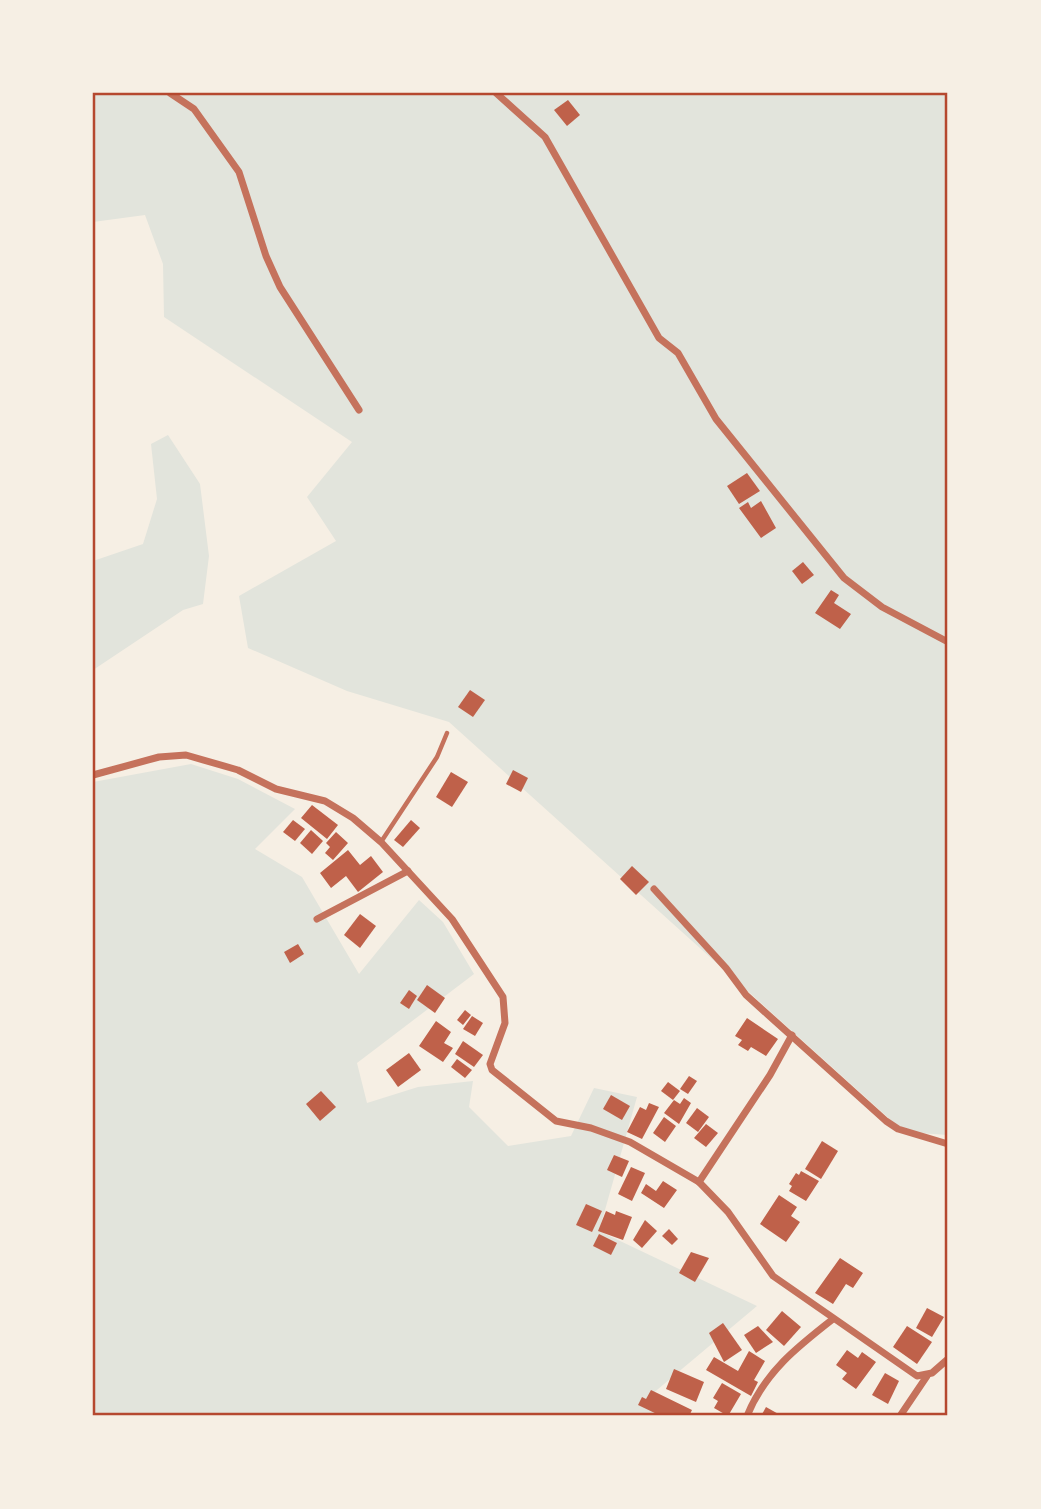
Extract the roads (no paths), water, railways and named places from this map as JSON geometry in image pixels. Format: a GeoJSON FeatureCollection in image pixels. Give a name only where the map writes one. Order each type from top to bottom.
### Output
{"type":"FeatureCollection","features":[{"type":"Feature","properties":{"kind":"street"},"geometry":{"type":"LineString","coordinates":[[170,93],[194,109],[239,172],[266,256],[280,286],[359,410]]}},
{"type":"Feature","properties":{"kind":"street"},"geometry":{"type":"LineString","coordinates":[[496,93],[545,137],[659,338],[678,353],[716,419],[832,565],[882,607],[948,642]]}},
{"type":"Feature","properties":{"kind":"street"},"geometry":{"type":"LineString","coordinates":[[93,775],[159,757],[186,754],[238,770],[276,789],[325,801],[381,842],[452,919],[503,997],[505,1023],[490,1064],[492,1070],[556,1121],[591,1128],[630,1142],[699,1182],[728,1212],[773,1276],[917,1376],[928,1376]]}},
{"type":"Feature","properties":{"kind":"street"},"geometry":{"type":"LineString","coordinates":[[317,919],[408,871]]}},
{"type":"Feature","properties":{"kind":"street"},"geometry":{"type":"LineString","coordinates":[[654,889],[726,968],[746,995],[892,1125],[948,1144]]}},
{"type":"Feature","properties":{"kind":"street"},"geometry":{"type":"LineString","coordinates":[[699,1182],[770,1075],[792,1035]]}},
{"type":"Feature","properties":{"kind":"street"},"geometry":{"type":"LineString","coordinates":[[747,1416],[763,1385],[780,1362],[833,1319]]}},
{"type":"Feature","properties":{"kind":"street"},"geometry":{"type":"LineString","coordinates":[[900,1416],[928,1376],[948,1359]]}},
{"type":"Feature","properties":{"kind":"lane"},"geometry":{"type":"LineString","coordinates":[[381,842],[437,757],[447,733]]}}]}
